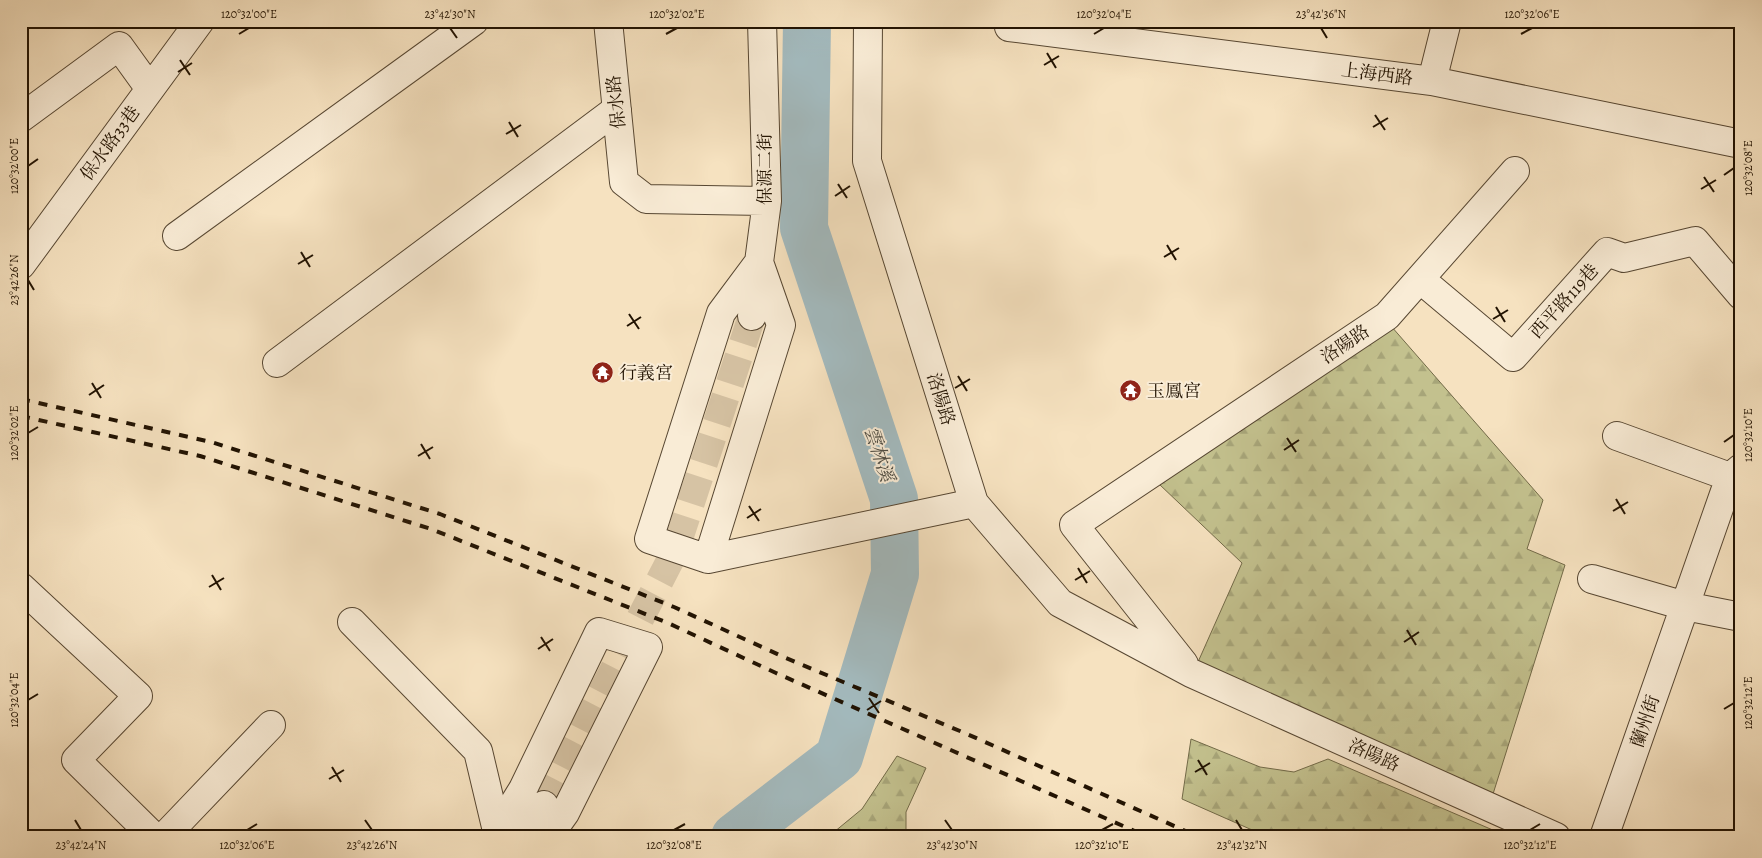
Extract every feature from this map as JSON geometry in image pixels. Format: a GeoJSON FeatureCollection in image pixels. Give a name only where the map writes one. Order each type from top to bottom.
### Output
{"type":"FeatureCollection","features":[{"type":"Feature","properties":{"kind":"street","name":"保水路33巷"},"geometry":{"type":"LineString","coordinates":[[21,265],[200,21]]}},
{"type":"Feature","properties":{"kind":"street"},"geometry":{"type":"LineString","coordinates":[[177,236],[474,21]]}},
{"type":"Feature","properties":{"kind":"street","name":"保水路"},"geometry":{"type":"LineString","coordinates":[[608,21],[624,182],[646,199],[767,201]]}},
{"type":"Feature","properties":{"kind":"street","name":"保源二街"},"geometry":{"type":"LineString","coordinates":[[752,316],[767,201],[762,21]]}},
{"type":"Feature","properties":{"kind":"street","name":"洛陽路"},"geometry":{"type":"LineString","coordinates":[[868,21],[867,161],[974,503],[1060,603],[1191,673],[1556,837]]}},
{"type":"Feature","properties":{"kind":"street"},"geometry":{"type":"LineString","coordinates":[[1432,81],[1447,21]]}},
{"type":"Feature","properties":{"kind":"street","name":"上海西路"},"geometry":{"type":"LineString","coordinates":[[1009,24],[1432,81],[1741,144]]}},
{"type":"Feature","properties":{"kind":"street"},"geometry":{"type":"LineString","coordinates":[[21,118],[119,46],[150,89]]}},
{"type":"Feature","properties":{"kind":"street"},"geometry":{"type":"LineString","coordinates":[[277,363],[617,109]]}},
{"type":"Feature","properties":{"kind":"street","name":"洛陽路"},"geometry":{"type":"LineString","coordinates":[[1191,673],[1074,525],[1387,316],[1516,171]]}},
{"type":"Feature","properties":{"kind":"street","name":"西平路119巷"},"geometry":{"type":"LineString","coordinates":[[1420,279],[1513,357],[1607,252],[1624,258],[1695,241],[1741,295]]}},
{"type":"Feature","properties":{"kind":"street"},"geometry":{"type":"LineString","coordinates":[[708,560],[781,325],[759,262]]}},
{"type":"Feature","properties":{"kind":"street"},"geometry":{"type":"LineString","coordinates":[[759,262],[721,313],[649,539],[708,560],[974,503]]}},
{"type":"Feature","properties":{"kind":"street"},"geometry":{"type":"LineString","coordinates":[[1617,436],[1736,473]]}},
{"type":"Feature","properties":{"kind":"street","name":"蘭州街"},"geometry":{"type":"LineString","coordinates":[[1604,837],[1685,606],[1736,473]]}},
{"type":"Feature","properties":{"kind":"street"},"geometry":{"type":"LineString","coordinates":[[1592,579],[1685,606],[1741,617]]}},
{"type":"Feature","properties":{"kind":"street"},"geometry":{"type":"LineString","coordinates":[[21,587],[138,696],[76,760],[154,837]]}},
{"type":"Feature","properties":{"kind":"street"},"geometry":{"type":"LineString","coordinates":[[352,622],[478,751],[505,835]]}},
{"type":"Feature","properties":{"kind":"street"},"geometry":{"type":"LineString","coordinates":[[505,835],[523,789],[599,632],[648,647],[565,813],[548,837]]}},
{"type":"Feature","properties":{"kind":"street"},"geometry":{"type":"LineString","coordinates":[[164,837],[271,725]]}},
{"type":"Feature","properties":{"kind":"street"},"geometry":{"type":"LineString","coordinates":[[505,835],[544,805]]}},
{"type":"Feature","properties":{"kind":"green space"},"geometry":{"type":"Polygon","coordinates":[[[1391,326],[1543,500],[1527,549],[1565,565],[1493,794],[1198,662],[1242,563],[1159,484],[1391,326]]]}},
{"type":"Feature","properties":{"kind":"green space"},"geometry":{"type":"Polygon","coordinates":[[[1191,739],[1260,767],[1294,772],[1328,759],[1509,837],[1268,837],[1182,799],[1191,739]]]}},
{"type":"Feature","properties":{"kind":"green space"},"geometry":{"type":"Polygon","coordinates":[[[897,756],[926,768],[906,812],[906,837],[828,837],[862,809],[897,756]]]}},
{"type":"Feature","properties":{"kind":"waterway","name":"雲林溪"},"geometry":{"type":"LineString","coordinates":[[735,837],[839,757],[895,574],[894,499],[804,228],[807,21]]}},
{"type":"Feature","properties":{"kind":"tunnel"},"geometry":{"type":"LineString","coordinates":[[544,805],[675,551],[752,316]]}},
{"type":"Feature","properties":{"kind":"railway"},"geometry":{"type":"LineString","coordinates":[[21,399],[211,442],[440,514],[674,607],[786,658],[967,734],[1199,837]]}},
{"type":"Feature","properties":{"kind":"railway"},"geometry":{"type":"LineString","coordinates":[[21,416],[200,456],[431,529],[668,623],[776,673],[1148,837]]}},
{"type":"Feature","properties":{"kind":"place","name":"行義宮"},"geometry":{"type":"Point","coordinates":[603,373]}},
{"type":"Feature","properties":{"kind":"place","name":"玉鳳宮"},"geometry":{"type":"Point","coordinates":[1131,391]}}]}
